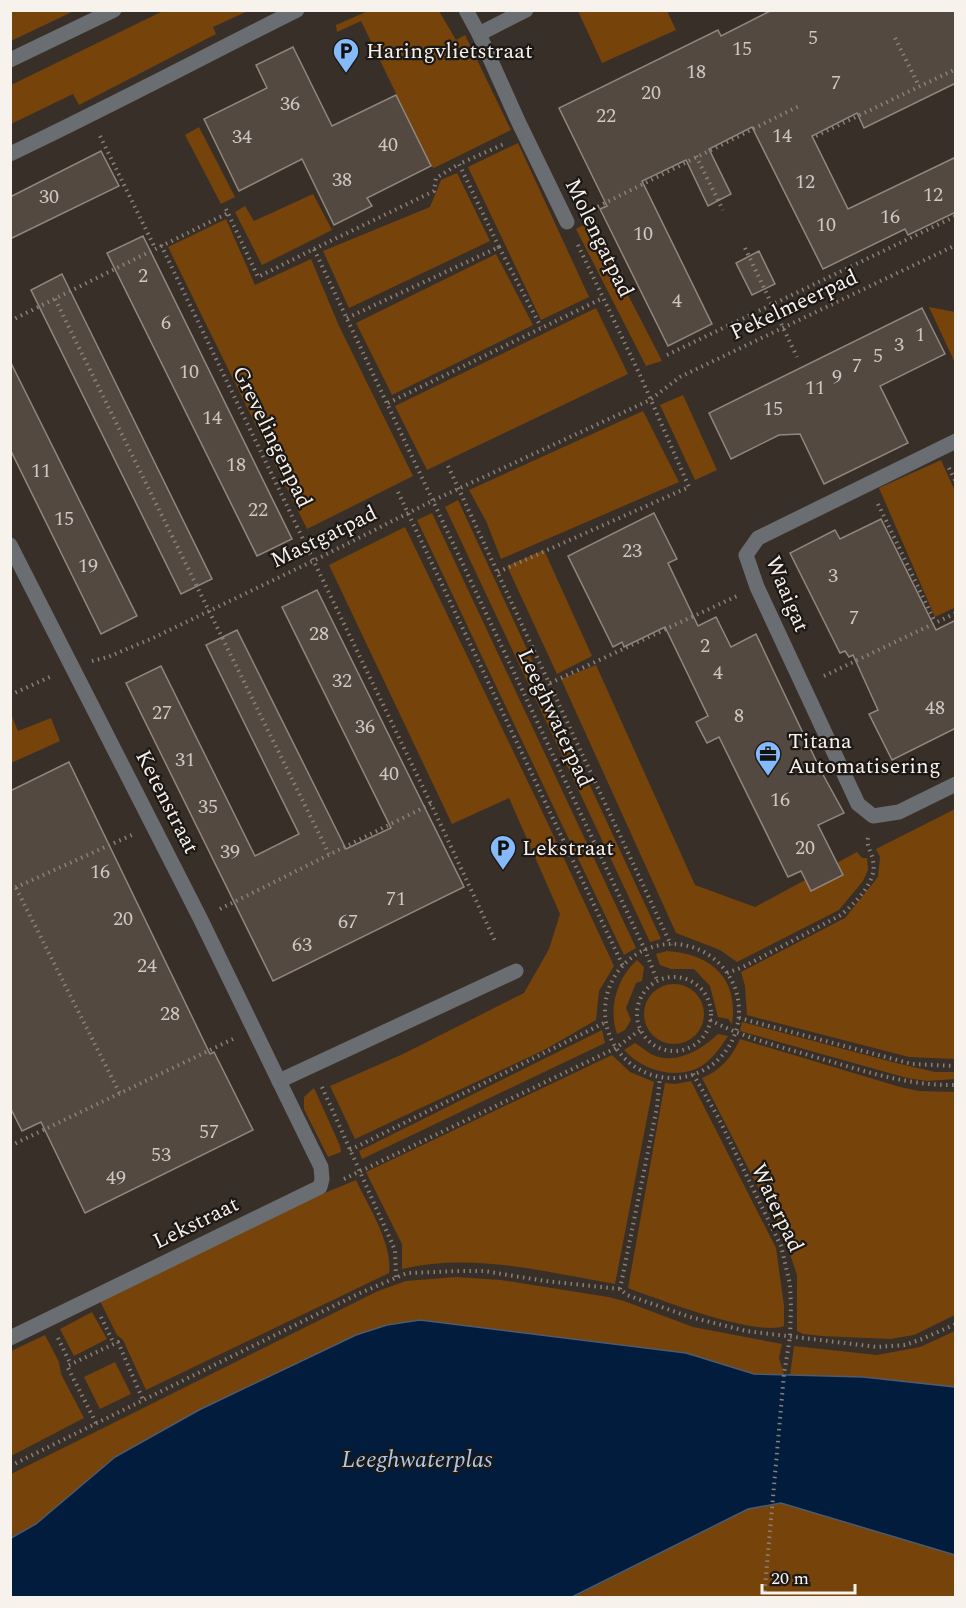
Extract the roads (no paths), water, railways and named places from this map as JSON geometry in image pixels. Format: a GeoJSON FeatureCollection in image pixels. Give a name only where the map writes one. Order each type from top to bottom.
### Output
{"type":"FeatureCollection","features":[{"type":"Feature","properties":{"kind":"street"},"geometry":{"type":"LineString","coordinates":[[10,60],[114,10]]}},
{"type":"Feature","properties":{"kind":"street"},"geometry":{"type":"LineString","coordinates":[[10,154],[90,116],[297,10]]}},
{"type":"Feature","properties":{"kind":"street","name":"Molengatpad"},"geometry":{"type":"LineString","coordinates":[[466,10],[567,222]]}},
{"type":"Feature","properties":{"kind":"street"},"geometry":{"type":"LineString","coordinates":[[479,34],[526,10]]}},
{"type":"Feature","properties":{"kind":"street","name":"Waaigat"},"geometry":{"type":"LineString","coordinates":[[956,441],[758,538],[746,555],[757,587],[858,804],[873,816],[899,812],[956,784]]}},
{"type":"Feature","properties":{"kind":"street","name":"Ketenstraat"},"geometry":{"type":"LineString","coordinates":[[10,545],[154,825],[279,1081]]}},
{"type":"Feature","properties":{"kind":"street"},"geometry":{"type":"LineString","coordinates":[[279,1081],[516,971]]}},
{"type":"Feature","properties":{"kind":"street","name":"Lekstraat"},"geometry":{"type":"LineString","coordinates":[[10,1338],[320,1187],[321,1167],[279,1081]]}},
{"type":"Feature","properties":{"kind":"water","name":"Leeghwaterplas"},"geometry":{"type":"Polygon","coordinates":[[[420,1320],[686,1353],[754,1374],[863,1377],[955,1387],[955,1555],[781,1503],[748,1509],[572,1597],[11,1597],[11,1538],[36,1524],[115,1457],[199,1410],[356,1335],[387,1325],[420,1320]]]}},
{"type":"Feature","properties":{"kind":"place","name":"Haringvlietstraat"},"geometry":{"type":"Point","coordinates":[346,74]}},
{"type":"Feature","properties":{"kind":"place","name":"Titana Automatisering"},"geometry":{"type":"Point","coordinates":[768,777]}},
{"type":"Feature","properties":{"kind":"place","name":"Lekstraat"},"geometry":{"type":"Point","coordinates":[503,871]}}]}
